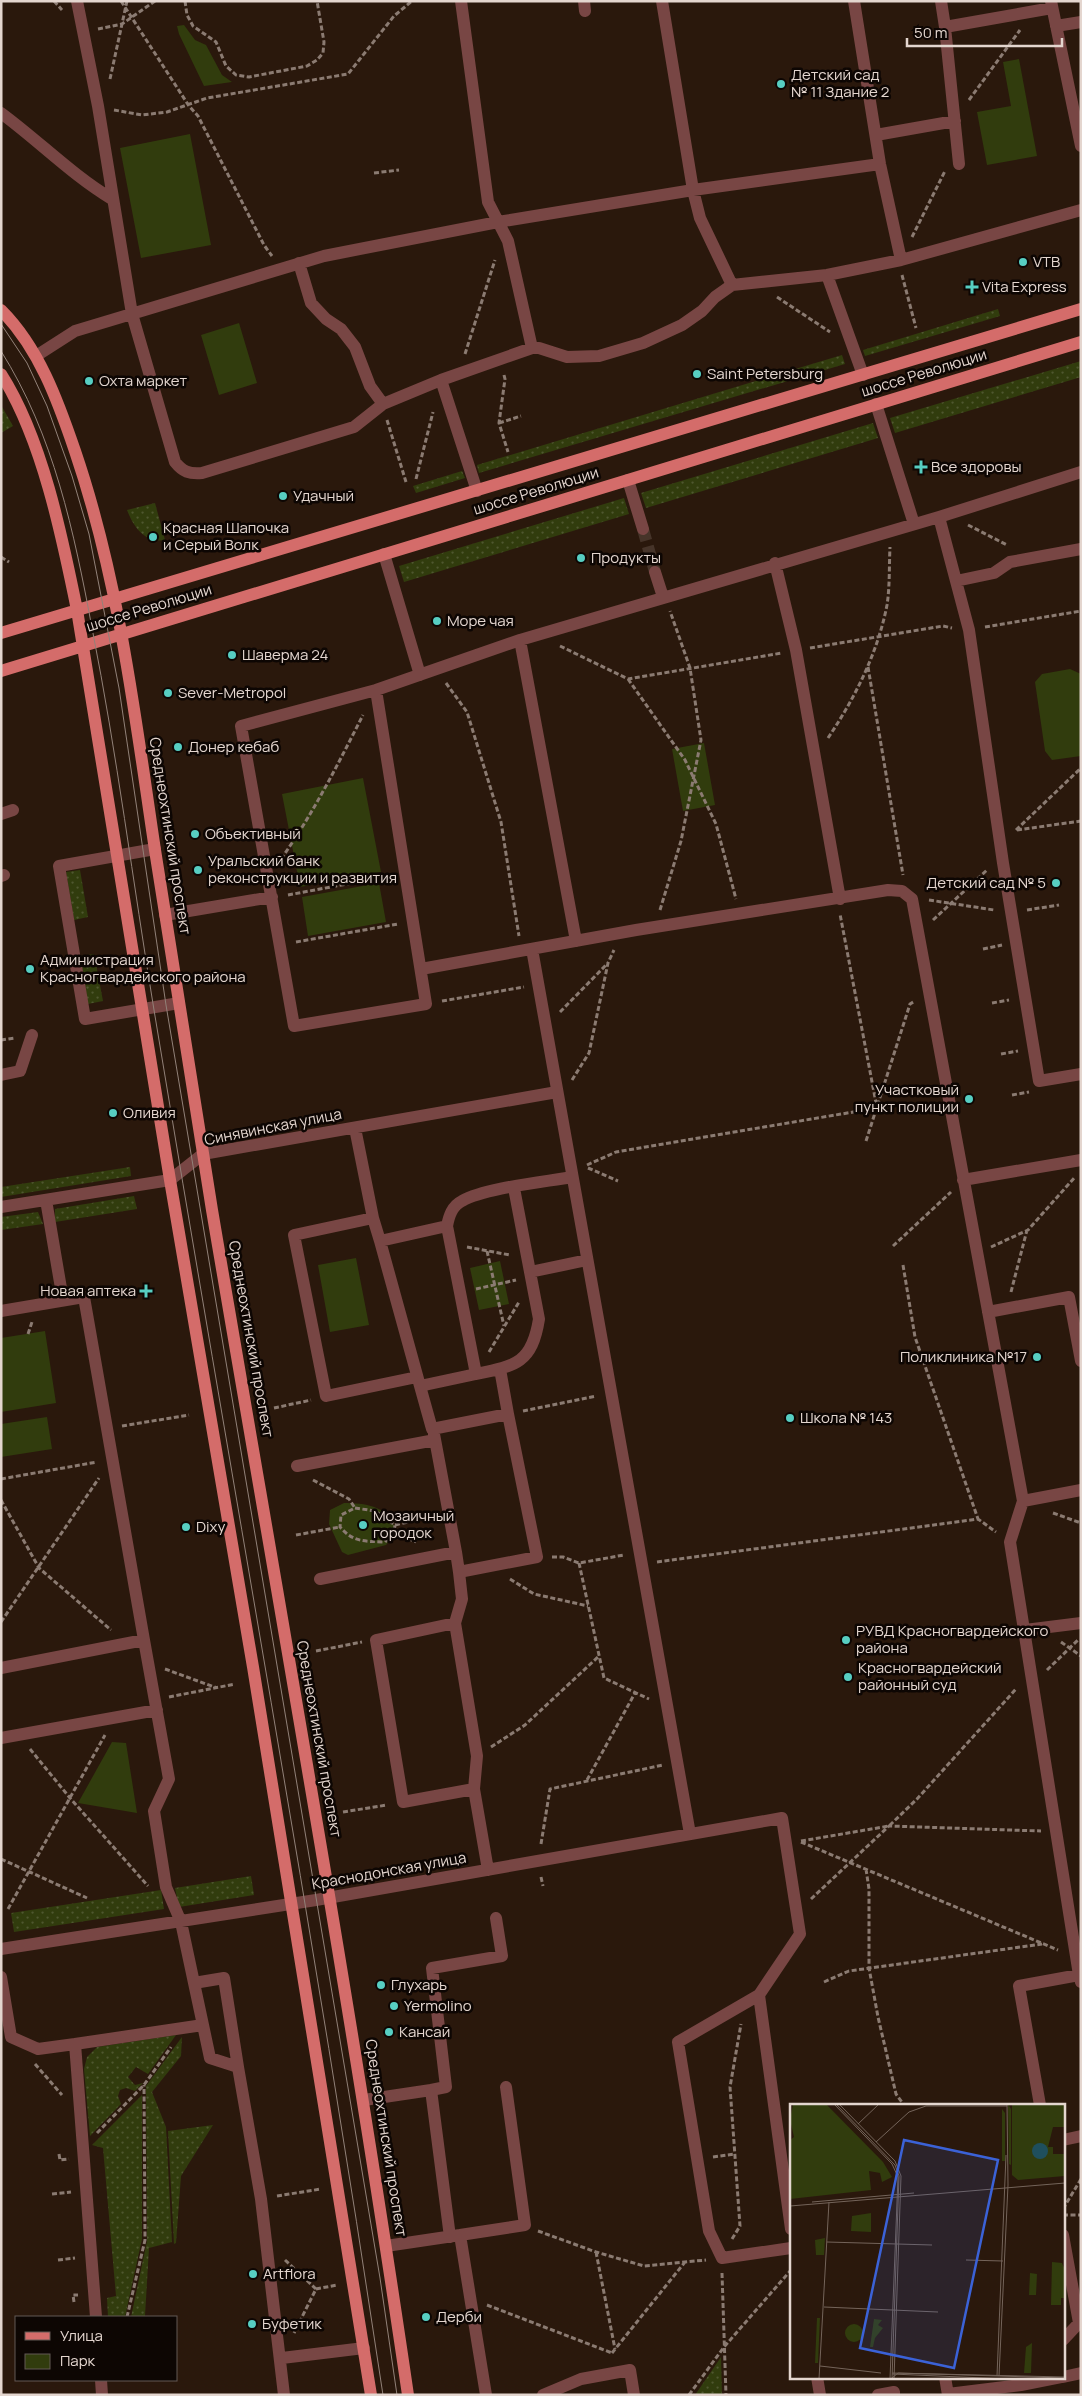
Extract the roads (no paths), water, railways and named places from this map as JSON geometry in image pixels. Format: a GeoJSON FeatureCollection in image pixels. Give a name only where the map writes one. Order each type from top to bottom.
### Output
{"type":"FeatureCollection","features":[{"type":"Feature","properties":{"kind":"main road","name":"шоссе Революции"},"geometry":{"type":"LineString","coordinates":[[1,633],[1081,309]]}},
{"type":"Feature","properties":{"kind":"main road","name":"Среднеохтинский проспект"},"geometry":{"type":"LineString","coordinates":[[1,310],[10,319],[36,356],[59,404],[80,467],[115,599],[203,1154],[364,2100],[408,2395]]}},
{"type":"Feature","properties":{"kind":"main road","name":"шоссе Революции"},"geometry":{"type":"LineString","coordinates":[[1,671],[1081,342]]}},
{"type":"Feature","properties":{"kind":"main road"},"geometry":{"type":"LineString","coordinates":[[1,374],[26,422],[61,532],[77,610],[116,856],[253,1667],[371,2395]]}},
{"type":"Feature","properties":{"kind":"street"},"geometry":{"type":"LineString","coordinates":[[77,1],[98,106],[132,314],[175,462],[181,470],[191,474],[202,473],[354,427],[383,404],[441,380],[532,348],[539,348],[567,357],[599,356],[643,343],[682,325],[702,312],[715,297],[732,285],[753,281],[827,275],[901,260],[1081,210]]}},
{"type":"Feature","properties":{"kind":"street"},"geometry":{"type":"LineString","coordinates":[[461,1],[488,202],[508,241],[532,348]]}},
{"type":"Feature","properties":{"kind":"street"},"geometry":{"type":"LineString","coordinates":[[662,1],[693,190],[700,218],[732,285]]}},
{"type":"Feature","properties":{"kind":"street"},"geometry":{"type":"LineString","coordinates":[[854,1],[880,164],[901,260]]}},
{"type":"Feature","properties":{"kind":"street"},"geometry":{"type":"LineString","coordinates":[[941,1],[959,164]]}},
{"type":"Feature","properties":{"kind":"street"},"geometry":{"type":"LineString","coordinates":[[945,28],[1033,12],[1052,4],[1081,146]]}},
{"type":"Feature","properties":{"kind":"street"},"geometry":{"type":"LineString","coordinates":[[1056,26],[1081,22]]}},
{"type":"Feature","properties":{"kind":"street"},"geometry":{"type":"LineString","coordinates":[[1,112],[34,137],[91,186],[112,199]]}},
{"type":"Feature","properties":{"kind":"street"},"geometry":{"type":"LineString","coordinates":[[876,135],[954,121]]}},
{"type":"Feature","properties":{"kind":"street"},"geometry":{"type":"LineString","coordinates":[[36,356],[75,331],[280,268],[385,243],[501,227],[693,190],[880,164]]}},
{"type":"Feature","properties":{"kind":"street"},"geometry":{"type":"LineString","coordinates":[[298,263],[311,303],[326,319],[341,330],[355,347],[367,379],[383,404]]}},
{"type":"Feature","properties":{"kind":"street"},"geometry":{"type":"LineString","coordinates":[[827,275],[863,375]]}},
{"type":"Feature","properties":{"kind":"street"},"geometry":{"type":"LineString","coordinates":[[441,380],[477,491]]}},
{"type":"Feature","properties":{"kind":"street"},"geometry":{"type":"LineString","coordinates":[[876,404],[914,524]]}},
{"type":"Feature","properties":{"kind":"street"},"geometry":{"type":"LineString","coordinates":[[376,690],[426,1004],[294,1026],[241,726],[376,690],[536,635],[775,563],[914,524],[1081,472]]}},
{"type":"Feature","properties":{"kind":"street"},"geometry":{"type":"LineString","coordinates":[[628,480],[642,529]]}},
{"type":"Feature","properties":{"kind":"street"},"geometry":{"type":"LineString","coordinates":[[943,515],[956,581],[969,630],[998,832],[1040,1081],[1081,1074]]}},
{"type":"Feature","properties":{"kind":"street"},"geometry":{"type":"LineString","coordinates":[[956,581],[994,573],[1010,562],[1081,549]]}},
{"type":"Feature","properties":{"kind":"street"},"geometry":{"type":"LineString","coordinates":[[384,554],[420,675]]}},
{"type":"Feature","properties":{"kind":"street"},"geometry":{"type":"LineString","coordinates":[[775,563],[796,650],[840,899]]}},
{"type":"Feature","properties":{"kind":"street"},"geometry":{"type":"LineString","coordinates":[[656,572],[663,597]]}},
{"type":"Feature","properties":{"kind":"street"},"geometry":{"type":"LineString","coordinates":[[520,640],[576,941]]}},
{"type":"Feature","properties":{"kind":"street"},"geometry":{"type":"LineString","coordinates":[[155,849],[59,866],[85,1019],[179,1003]]}},
{"type":"Feature","properties":{"kind":"street"},"geometry":{"type":"LineString","coordinates":[[421,969],[576,941],[888,890],[902,891],[912,899],[1022,1501],[1010,1542],[1080,1978],[1019,1986],[1040,2104]]}},
{"type":"Feature","properties":{"kind":"street"},"geometry":{"type":"LineString","coordinates":[[165,915],[272,898]]}},
{"type":"Feature","properties":{"kind":"street"},"geometry":{"type":"LineString","coordinates":[[526,950],[538,985],[690,1834]]}},
{"type":"Feature","properties":{"kind":"street"},"geometry":{"type":"LineString","coordinates":[[1,1075],[20,1072],[32,1035]]}},
{"type":"Feature","properties":{"kind":"street","name":"Синявинская улица"},"geometry":{"type":"LineString","coordinates":[[1,1207],[170,1180],[203,1154],[557,1092]]}},
{"type":"Feature","properties":{"kind":"street"},"geometry":{"type":"LineString","coordinates":[[355,1128],[373,1218],[434,1434],[456,1552],[462,1600],[455,1623],[477,1756],[474,1789],[488,1870]]}},
{"type":"Feature","properties":{"kind":"street"},"geometry":{"type":"LineString","coordinates":[[963,1180],[1081,1160]]}},
{"type":"Feature","properties":{"kind":"street"},"geometry":{"type":"LineString","coordinates":[[476,1374],[447,1226],[450,1212],[460,1201],[479,1194],[572,1177]]}},
{"type":"Feature","properties":{"kind":"street"},"geometry":{"type":"LineString","coordinates":[[373,1218],[294,1235],[326,1396],[476,1374],[518,1363],[528,1354],[536,1338],[539,1319],[514,1188]]}},
{"type":"Feature","properties":{"kind":"street"},"geometry":{"type":"LineString","coordinates":[[46,1200],[63,1300]]}},
{"type":"Feature","properties":{"kind":"street"},"geometry":{"type":"LineString","coordinates":[[380,1241],[447,1226]]}},
{"type":"Feature","properties":{"kind":"street"},"geometry":{"type":"LineString","coordinates":[[531,1276],[587,1260]]}},
{"type":"Feature","properties":{"kind":"street"},"geometry":{"type":"LineString","coordinates":[[1,1311],[84,1297],[169,1779],[154,1812],[166,1887],[181,1922],[210,2058],[238,2067]]}},
{"type":"Feature","properties":{"kind":"street"},"geometry":{"type":"LineString","coordinates":[[988,1312],[1069,1297],[1081,1361]]}},
{"type":"Feature","properties":{"kind":"street"},"geometry":{"type":"LineString","coordinates":[[459,1572],[537,1557],[500,1369]]}},
{"type":"Feature","properties":{"kind":"street"},"geometry":{"type":"LineString","coordinates":[[297,1466],[434,1434],[508,1414]]}},
{"type":"Feature","properties":{"kind":"street"},"geometry":{"type":"LineString","coordinates":[[1022,1501],[1081,1490]]}},
{"type":"Feature","properties":{"kind":"street"},"geometry":{"type":"LineString","coordinates":[[320,1579],[456,1552]]}},
{"type":"Feature","properties":{"kind":"street"},"geometry":{"type":"LineString","coordinates":[[455,1623],[376,1640],[403,1802],[474,1789]]}},
{"type":"Feature","properties":{"kind":"street"},"geometry":{"type":"LineString","coordinates":[[1025,1630],[1081,1623]]}},
{"type":"Feature","properties":{"kind":"street"},"geometry":{"type":"LineString","coordinates":[[1,1668],[144,1640]]}},
{"type":"Feature","properties":{"kind":"street"},"geometry":{"type":"LineString","coordinates":[[1,1738],[115,1718],[156,1705]]}},
{"type":"Feature","properties":{"kind":"street","name":"Краснодонская улица"},"geometry":{"type":"LineString","coordinates":[[1,1950],[330,1898],[782,1818],[800,1934],[759,1995]]}},
{"type":"Feature","properties":{"kind":"street"},"geometry":{"type":"LineString","coordinates":[[364,2100],[446,2087],[432,1968],[502,1956],[496,1918]]}},
{"type":"Feature","properties":{"kind":"street"},"geometry":{"type":"LineString","coordinates":[[1,1977],[6,2038],[38,2048],[203,2025]]}},
{"type":"Feature","properties":{"kind":"street"},"geometry":{"type":"LineString","coordinates":[[194,1983],[224,1978],[261,2199],[276,2335],[282,2358],[284,2395]]}},
{"type":"Feature","properties":{"kind":"street"},"geometry":{"type":"LineString","coordinates":[[790,2221],[759,1995],[678,2042],[709,2231],[722,2258],[790,2248]]}},
{"type":"Feature","properties":{"kind":"street"},"geometry":{"type":"LineString","coordinates":[[75,2044],[96,2316]]}},
{"type":"Feature","properties":{"kind":"street"},"geometry":{"type":"LineString","coordinates":[[386,2246],[525,2225],[506,2087]]}},
{"type":"Feature","properties":{"kind":"street"},"geometry":{"type":"LineString","coordinates":[[431,2090],[455,2236],[471,2300],[486,2395]]}},
{"type":"Feature","properties":{"kind":"street"},"geometry":{"type":"LineString","coordinates":[[1064,2140],[1081,2136]]}},
{"type":"Feature","properties":{"kind":"street"},"geometry":{"type":"LineString","coordinates":[[1064,2241],[1079,2324],[1064,2339]]}},
{"type":"Feature","properties":{"kind":"street"},"geometry":{"type":"LineString","coordinates":[[282,2358],[364,2348]]}},
{"type":"Feature","properties":{"kind":"street"},"geometry":{"type":"LineString","coordinates":[[543,2395],[581,2379],[630,2370],[634,2395]]}},
{"type":"Feature","properties":{"kind":"street"},"geometry":{"type":"LineString","coordinates":[[1064,2377],[1081,2374]]}},
{"type":"Feature","properties":{"kind":"street"},"geometry":{"type":"LineString","coordinates":[[817,2378],[820,2395]]}},
{"type":"Feature","properties":{"kind":"street"},"geometry":{"type":"LineString","coordinates":[[945,2378],[948,2394],[1024,2386],[1058,2378]]}},
{"type":"Feature","properties":{"kind":"street"},"geometry":{"type":"LineString","coordinates":[[101,2381],[102,2395]]}},
{"type":"Feature","properties":{"kind":"street"},"geometry":{"type":"LineString","coordinates":[[878,2395],[894,2392],[894,2395]]}},
{"type":"Feature","properties":{"kind":"tunnel"},"geometry":{"type":"LineString","coordinates":[[643,529],[655,572]]}},
{"type":"Feature","properties":{"kind":"tram line"},"geometry":{"type":"LineString","coordinates":[[1,324],[27,363],[47,406],[72,476],[89,534],[119,688],[166,1005],[380,2278],[397,2395]]}},
{"type":"Feature","properties":{"kind":"tram line"},"geometry":{"type":"LineString","coordinates":[[1,351],[35,416],[60,485],[78,556],[101,675],[154,1010],[329,2048],[383,2395]]}},
{"type":"Feature","properties":{"kind":"place","name":"Детский сад № 11 Здание 2"},"geometry":{"type":"Point","coordinates":[781,84]}},
{"type":"Feature","properties":{"kind":"place","name":"VTB"},"geometry":{"type":"Point","coordinates":[1023,262]}},
{"type":"Feature","properties":{"kind":"place","name":"Vita Express"},"geometry":{"type":"Point","coordinates":[972,287]}},
{"type":"Feature","properties":{"kind":"place","name":"Saint Petersburg"},"geometry":{"type":"Point","coordinates":[697,374]}},
{"type":"Feature","properties":{"kind":"place","name":"Охта маркет"},"geometry":{"type":"Point","coordinates":[89,381]}},
{"type":"Feature","properties":{"kind":"place","name":"Все здоровы"},"geometry":{"type":"Point","coordinates":[921,467]}},
{"type":"Feature","properties":{"kind":"place","name":"Удачный"},"geometry":{"type":"Point","coordinates":[283,496]}},
{"type":"Feature","properties":{"kind":"place","name":"Красная Шапочка и Серый Волк"},"geometry":{"type":"Point","coordinates":[153,537]}},
{"type":"Feature","properties":{"kind":"place","name":"Продукты"},"geometry":{"type":"Point","coordinates":[581,558]}},
{"type":"Feature","properties":{"kind":"place","name":"Море чая"},"geometry":{"type":"Point","coordinates":[437,621]}},
{"type":"Feature","properties":{"kind":"place","name":"Шаверма 24"},"geometry":{"type":"Point","coordinates":[232,655]}},
{"type":"Feature","properties":{"kind":"place","name":"Sever-Metropol"},"geometry":{"type":"Point","coordinates":[168,693]}},
{"type":"Feature","properties":{"kind":"place","name":"Донер кебаб"},"geometry":{"type":"Point","coordinates":[178,747]}},
{"type":"Feature","properties":{"kind":"place","name":"Объективный"},"geometry":{"type":"Point","coordinates":[195,834]}},
{"type":"Feature","properties":{"kind":"place","name":"Уральский банк реконструкции и развития"},"geometry":{"type":"Point","coordinates":[198,870]}},
{"type":"Feature","properties":{"kind":"place","name":"Детский сад № 5"},"geometry":{"type":"Point","coordinates":[1056,883]}},
{"type":"Feature","properties":{"kind":"place","name":"Администрация Красногвардейского района"},"geometry":{"type":"Point","coordinates":[30,969]}},
{"type":"Feature","properties":{"kind":"place","name":"Участковый пункт полиции"},"geometry":{"type":"Point","coordinates":[969,1099]}},
{"type":"Feature","properties":{"kind":"place","name":"Оливия"},"geometry":{"type":"Point","coordinates":[113,1113]}},
{"type":"Feature","properties":{"kind":"place","name":"Новая аптека"},"geometry":{"type":"Point","coordinates":[146,1291]}},
{"type":"Feature","properties":{"kind":"place","name":"Поликлиника №17"},"geometry":{"type":"Point","coordinates":[1037,1357]}},
{"type":"Feature","properties":{"kind":"place","name":"Школа № 143"},"geometry":{"type":"Point","coordinates":[790,1418]}},
{"type":"Feature","properties":{"kind":"place","name":"Мозаичный городок"},"geometry":{"type":"Point","coordinates":[363,1525]}},
{"type":"Feature","properties":{"kind":"place","name":"Dixy"},"geometry":{"type":"Point","coordinates":[186,1527]}},
{"type":"Feature","properties":{"kind":"place","name":"РУВД Красногвардейского района"},"geometry":{"type":"Point","coordinates":[846,1640]}},
{"type":"Feature","properties":{"kind":"place","name":"Красногвардейский районный суд"},"geometry":{"type":"Point","coordinates":[848,1677]}},
{"type":"Feature","properties":{"kind":"place","name":"Глухарь"},"geometry":{"type":"Point","coordinates":[381,1985]}},
{"type":"Feature","properties":{"kind":"place","name":"Yermolino"},"geometry":{"type":"Point","coordinates":[394,2006]}},
{"type":"Feature","properties":{"kind":"place","name":"Кансай"},"geometry":{"type":"Point","coordinates":[389,2032]}},
{"type":"Feature","properties":{"kind":"place","name":"Artflora"},"geometry":{"type":"Point","coordinates":[253,2274]}},
{"type":"Feature","properties":{"kind":"place","name":"Дерби"},"geometry":{"type":"Point","coordinates":[426,2317]}},
{"type":"Feature","properties":{"kind":"place","name":"Буфетик"},"geometry":{"type":"Point","coordinates":[252,2324]}}]}
